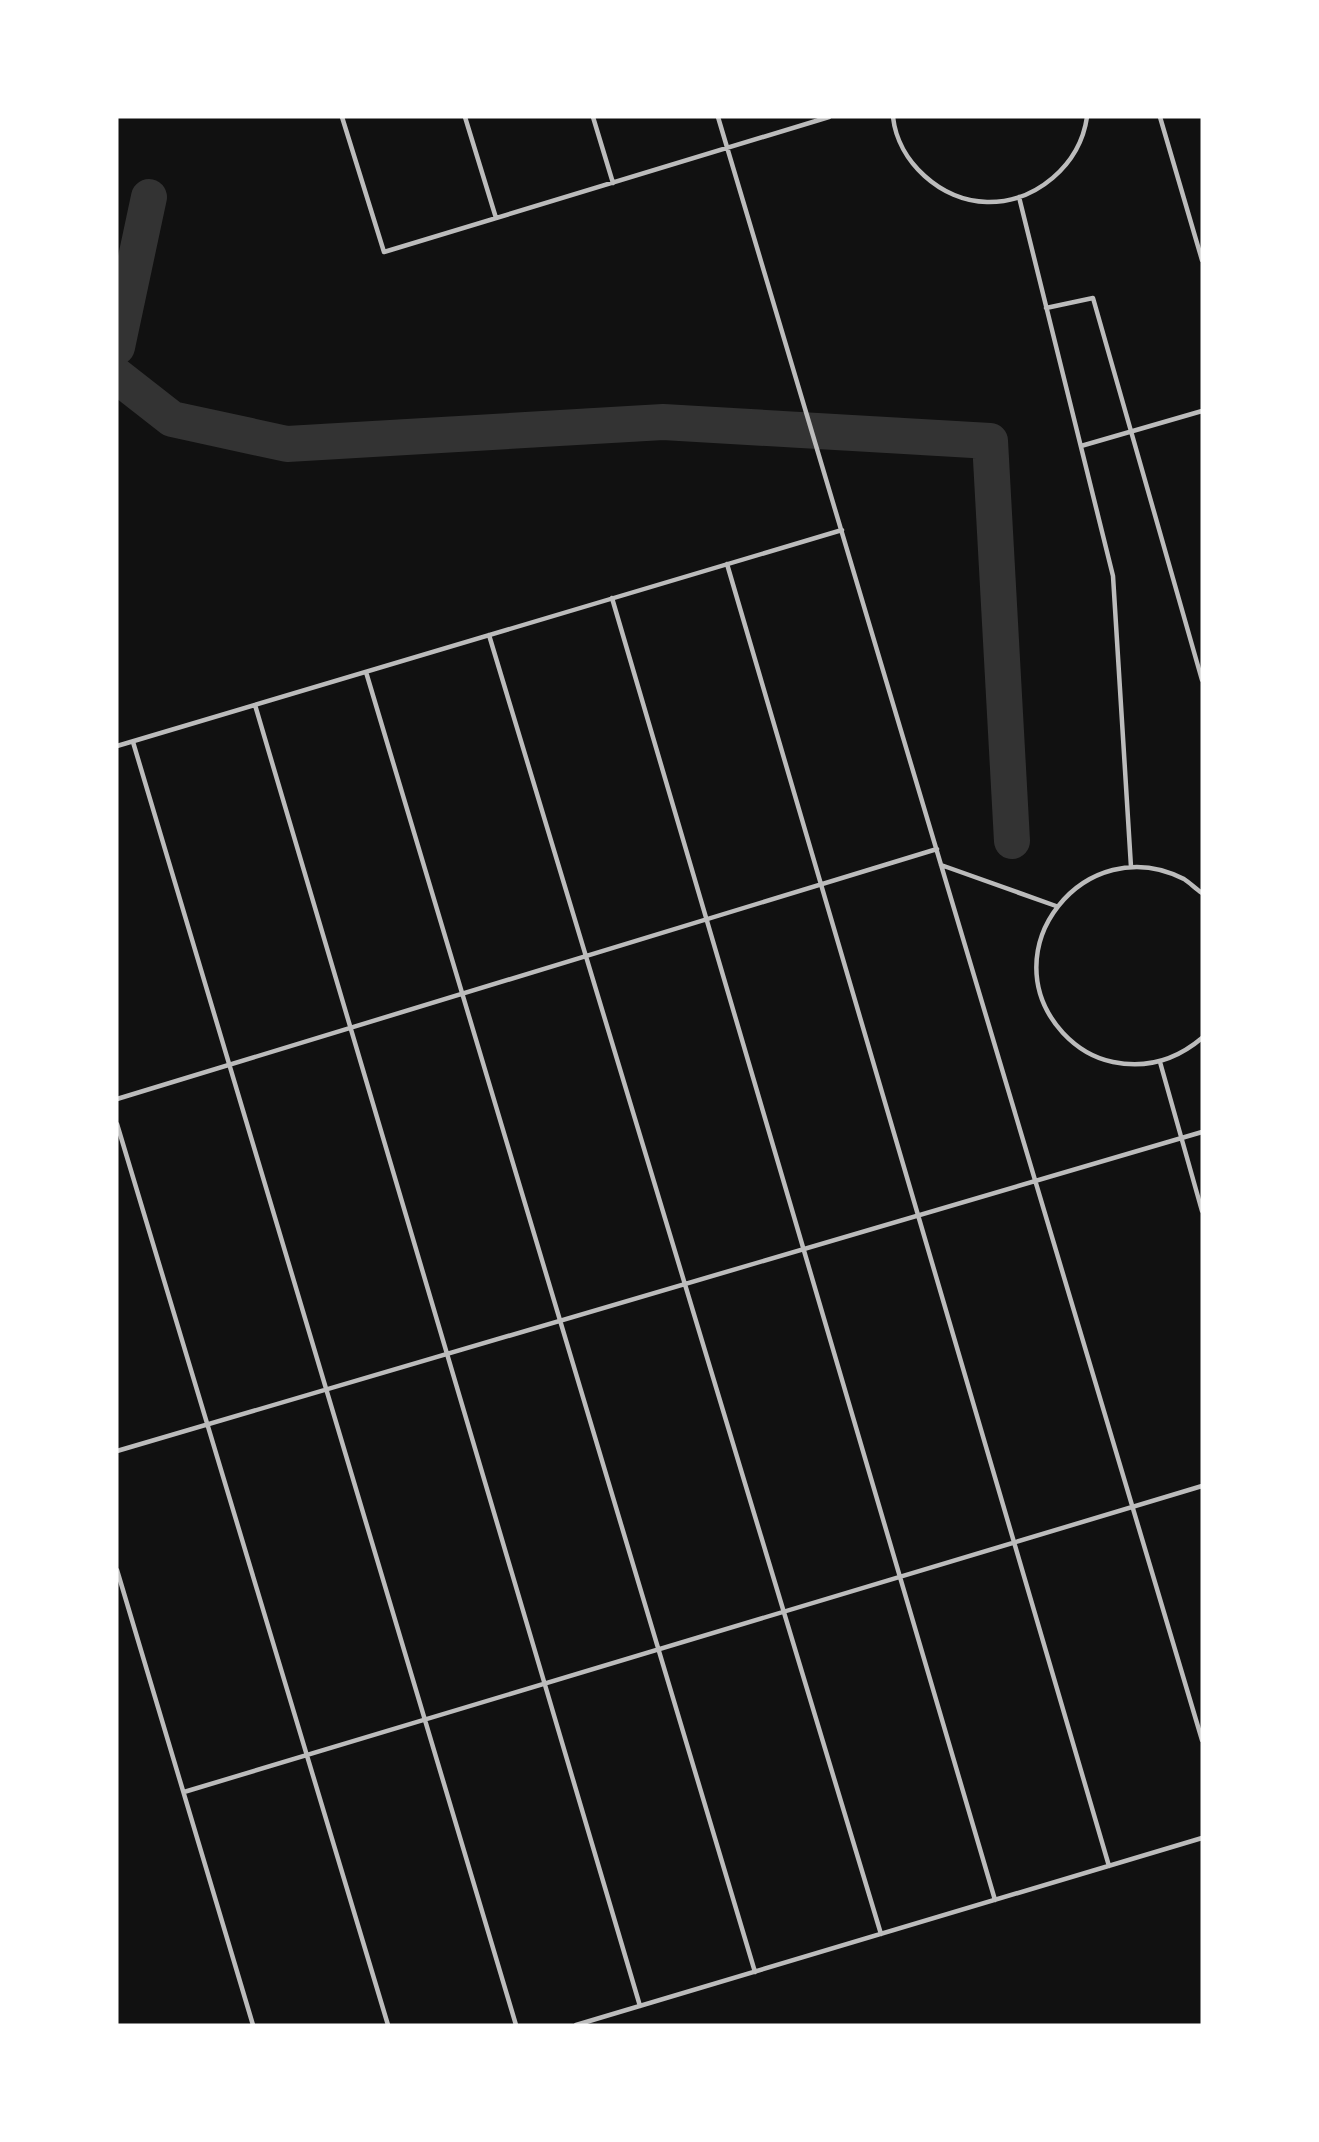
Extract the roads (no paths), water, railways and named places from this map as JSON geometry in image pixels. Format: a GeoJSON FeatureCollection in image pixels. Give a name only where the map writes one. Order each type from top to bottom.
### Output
{"type":"FeatureCollection","features":[{"type":"Feature","properties":{"kind":"lane"},"geometry":{"type":"LineString","coordinates":[[342,117],[384,252],[829,117]]}},
{"type":"Feature","properties":{"kind":"lane"},"geometry":{"type":"LineString","coordinates":[[465,117],[496,218]]}},
{"type":"Feature","properties":{"kind":"lane"},"geometry":{"type":"LineString","coordinates":[[593,117],[613,183]]}},
{"type":"Feature","properties":{"kind":"lane"},"geometry":{"type":"LineString","coordinates":[[718,117],[1202,1740]]}},
{"type":"Feature","properties":{"kind":"lane"},"geometry":{"type":"LineString","coordinates":[[893,117],[894,129],[908,158],[929,181],[957,196],[987,202],[1019,197],[1048,183],[1070,160],[1085,131],[1087,117]]}},
{"type":"Feature","properties":{"kind":"lane"},"geometry":{"type":"LineString","coordinates":[[1160,117],[1202,260]]}},
{"type":"Feature","properties":{"kind":"lane"},"geometry":{"type":"LineString","coordinates":[[1019,197],[1113,576],[1131,867]]}},
{"type":"Feature","properties":{"kind":"lane"},"geometry":{"type":"LineString","coordinates":[[1046,309],[1093,298],[1202,680]]}},
{"type":"Feature","properties":{"kind":"lane"},"geometry":{"type":"LineString","coordinates":[[1081,446],[1202,411]]}},
{"type":"Feature","properties":{"kind":"lane"},"geometry":{"type":"LineString","coordinates":[[117,747],[842,530]]}},
{"type":"Feature","properties":{"kind":"lane"},"geometry":{"type":"LineString","coordinates":[[728,564],[1109,1866]]}},
{"type":"Feature","properties":{"kind":"lane"},"geometry":{"type":"LineString","coordinates":[[612,598],[995,1900]]}},
{"type":"Feature","properties":{"kind":"lane"},"geometry":{"type":"LineString","coordinates":[[489,635],[881,1934]]}},
{"type":"Feature","properties":{"kind":"lane"},"geometry":{"type":"LineString","coordinates":[[366,672],[755,1972]]}},
{"type":"Feature","properties":{"kind":"lane"},"geometry":{"type":"LineString","coordinates":[[255,705],[640,2006]]}},
{"type":"Feature","properties":{"kind":"lane"},"geometry":{"type":"LineString","coordinates":[[133,742],[516,2025]]}},
{"type":"Feature","properties":{"kind":"lane"},"geometry":{"type":"LineString","coordinates":[[117,1100],[937,849]]}},
{"type":"Feature","properties":{"kind":"lane"},"geometry":{"type":"LineString","coordinates":[[941,865],[1056,906]]}},
{"type":"Feature","properties":{"kind":"lane"},"geometry":{"type":"LineString","coordinates":[[1202,893],[1185,880],[1159,870],[1131,867],[1102,872],[1077,886],[1056,906],[1042,934],[1036,963],[1040,994],[1053,1022],[1074,1044],[1100,1059],[1130,1066],[1160,1062],[1188,1050],[1202,1038]]}},
{"type":"Feature","properties":{"kind":"lane"},"geometry":{"type":"LineString","coordinates":[[1160,1062],[1202,1211]]}},
{"type":"Feature","properties":{"kind":"lane"},"geometry":{"type":"LineString","coordinates":[[117,1124],[387,2025]]}},
{"type":"Feature","properties":{"kind":"lane"},"geometry":{"type":"LineString","coordinates":[[117,1451],[1202,1132]]}},
{"type":"Feature","properties":{"kind":"lane"},"geometry":{"type":"LineString","coordinates":[[184,1792],[1202,1486]]}},
{"type":"Feature","properties":{"kind":"lane"},"geometry":{"type":"LineString","coordinates":[[117,1569],[254,2025]]}},
{"type":"Feature","properties":{"kind":"lane"},"geometry":{"type":"LineString","coordinates":[[576,2025],[1202,1838]]}},
{"type":"Feature","properties":{"kind":"waterway"},"geometry":{"type":"LineString","coordinates":[[117,347],[149,197]]}},
{"type":"Feature","properties":{"kind":"waterway"},"geometry":{"type":"LineString","coordinates":[[117,376],[172,419],[287,444],[663,422],[990,441],[1012,841]]}}]}
